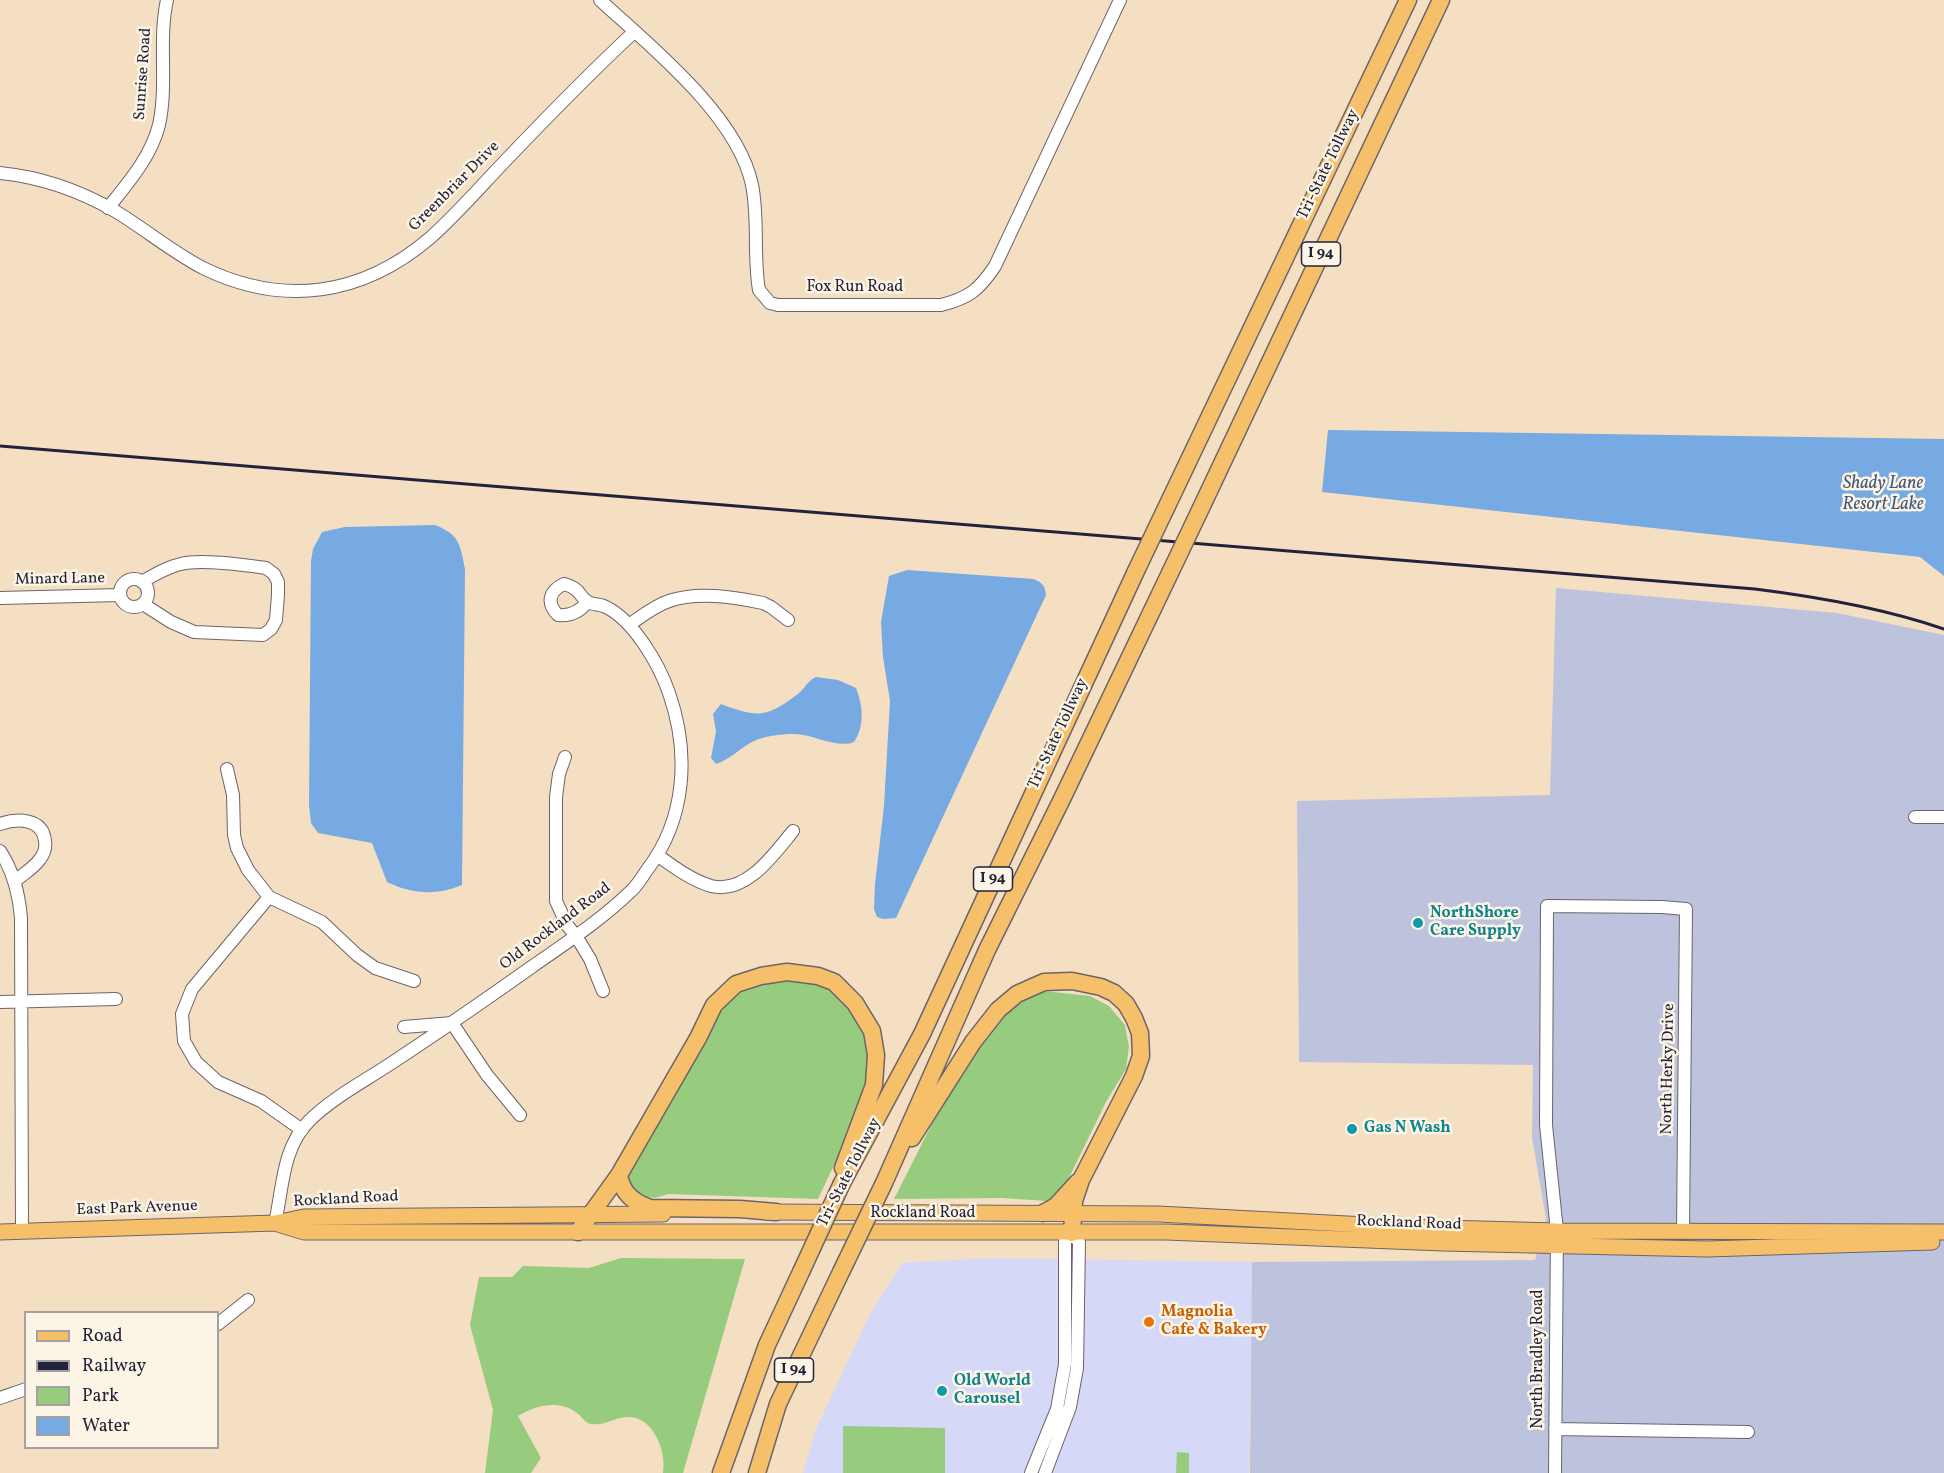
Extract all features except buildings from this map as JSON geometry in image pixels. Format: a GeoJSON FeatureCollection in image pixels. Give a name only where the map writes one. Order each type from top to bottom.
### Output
{"type":"FeatureCollection","features":[{"type":"Feature","properties":{"kind":"highway","name":"Tri-State Tollway"},"geometry":{"type":"LineString","coordinates":[[721,1473],[767,1346],[842,1183],[860,1153],[927,1023],[1071,707],[1408,0]]}},
{"type":"Feature","properties":{"kind":"highway","name":"Tri-State Tollway"},"geometry":{"type":"LineString","coordinates":[[757,1473],[778,1404],[887,1176],[987,950],[1062,799],[1441,0]]}},
{"type":"Feature","properties":{"kind":"highway"},"geometry":{"type":"LineString","coordinates":[[578,1232],[619,1174],[698,1038],[714,1005],[736,984],[761,976],[787,972],[818,976],[834,982],[855,1003],[872,1031],[876,1055],[874,1085],[843,1165],[842,1183]]}},
{"type":"Feature","properties":{"kind":"highway"},"geometry":{"type":"LineString","coordinates":[[887,1176],[974,1042],[998,1010],[1017,994],[1044,982],[1072,981],[1101,987],[1114,993],[1126,1004],[1134,1018],[1141,1044],[1141,1056],[1134,1076],[1075,1194],[1072,1233]]}},
{"type":"Feature","properties":{"kind":"highway"},"geometry":{"type":"LineString","coordinates":[[619,1174],[621,1186],[625,1192],[636,1203],[650,1208],[740,1209],[776,1212]]}},
{"type":"Feature","properties":{"kind":"highway"},"geometry":{"type":"LineString","coordinates":[[1043,1213],[1056,1206],[1081,1180]]}},
{"type":"Feature","properties":{"kind":"main road","name":"Rockland Road"},"geometry":{"type":"LineString","coordinates":[[275,1223],[314,1217],[776,1212],[1074,1213],[1158,1214],[1404,1227],[1707,1249],[1944,1241]]}},
{"type":"Feature","properties":{"kind":"main road","name":"Rockland Road"},"geometry":{"type":"LineString","coordinates":[[275,1223],[304,1232],[1203,1232],[1443,1243],[1683,1230],[1944,1232]]}},
{"type":"Feature","properties":{"kind":"main road","name":"East Park Avenue"},"geometry":{"type":"LineString","coordinates":[[0,1232],[275,1223]]}},
{"type":"Feature","properties":{"kind":"street","name":"Sunrise Road"},"geometry":{"type":"LineString","coordinates":[[108,208],[136,173],[150,149],[158,126],[162,101],[164,23],[167,0]]}},
{"type":"Feature","properties":{"kind":"street","name":"Fox Run Road"},"geometry":{"type":"LineString","coordinates":[[600,0],[710,106],[728,131],[742,156],[752,184],[759,290],[770,303],[778,305],[941,305],[966,297],[978,288],[995,266],[1120,0]]}},
{"type":"Feature","properties":{"kind":"street","name":"Greenbriar Drive"},"geometry":{"type":"LineString","coordinates":[[0,173],[54,183],[108,208],[192,262],[236,282],[257,288],[309,291],[334,287],[365,279],[401,260],[431,237],[582,81],[634,32]]}},
{"type":"Feature","properties":{"kind":"street","name":"Minard Lane"},"geometry":{"type":"LineString","coordinates":[[182,563],[266,568],[274,574],[278,582],[276,620],[271,629],[263,635],[194,632],[171,622],[144,604],[131,607],[124,603],[120,595],[125,583],[134,579],[142,582],[182,563]]}},
{"type":"Feature","properties":{"kind":"street"},"geometry":{"type":"LineString","coordinates":[[142,582],[148,593],[144,604]]}},
{"type":"Feature","properties":{"kind":"street","name":"Minard Lane"},"geometry":{"type":"LineString","coordinates":[[0,598],[120,595]]}},
{"type":"Feature","properties":{"kind":"street"},"geometry":{"type":"LineString","coordinates":[[629,625],[669,601],[704,596],[763,603],[788,620]]}},
{"type":"Feature","properties":{"kind":"street","name":"Old Rockland Road"},"geometry":{"type":"LineString","coordinates":[[275,1223],[287,1160],[293,1143],[309,1121],[344,1094],[452,1023],[576,936],[632,890],[657,855],[673,824],[682,771],[679,726],[666,686],[646,648],[629,625],[605,606],[587,602]]}},
{"type":"Feature","properties":{"kind":"street"},"geometry":{"type":"LineString","coordinates":[[565,756],[559,774],[556,797],[556,900],[567,926],[590,959],[603,991]]}},
{"type":"Feature","properties":{"kind":"street"},"geometry":{"type":"LineString","coordinates":[[227,769],[233,795],[234,835],[237,848],[248,870],[269,897],[322,922],[357,956],[375,968],[414,981]]}},
{"type":"Feature","properties":{"kind":"street"},"geometry":{"type":"LineString","coordinates":[[1915,817],[1944,817]]}},
{"type":"Feature","properties":{"kind":"street"},"geometry":{"type":"LineString","coordinates":[[0,824],[18,820],[27,821],[37,825],[45,838],[44,852],[40,859],[15,881]]}},
{"type":"Feature","properties":{"kind":"street"},"geometry":{"type":"LineString","coordinates":[[657,855],[696,880],[713,886],[729,886],[746,879],[767,863],[793,831]]}},
{"type":"Feature","properties":{"kind":"street"},"geometry":{"type":"LineString","coordinates":[[0,851],[15,881],[21,918],[22,1232]]}},
{"type":"Feature","properties":{"kind":"street"},"geometry":{"type":"LineString","coordinates":[[269,897],[192,989],[182,1014],[184,1041],[196,1062],[218,1082],[261,1101],[302,1130]]}},
{"type":"Feature","properties":{"kind":"street","name":"North Bradley Road"},"geometry":{"type":"LineString","coordinates":[[1555,1473],[1557,1238],[1546,1125],[1547,906],[1686,909]]}},
{"type":"Feature","properties":{"kind":"street","name":"North Herky Drive"},"geometry":{"type":"LineString","coordinates":[[1683,1230],[1686,909]]}},
{"type":"Feature","properties":{"kind":"street"},"geometry":{"type":"LineString","coordinates":[[0,1002],[116,999]]}},
{"type":"Feature","properties":{"kind":"street"},"geometry":{"type":"LineString","coordinates":[[404,1026],[452,1023],[487,1075],[519,1115]]}},
{"type":"Feature","properties":{"kind":"street"},"geometry":{"type":"LineString","coordinates":[[1045,1473],[1058,1422],[1057,1409],[1070,1371],[1078,1313],[1079,1242],[1072,1233],[1065,1241],[1065,1312],[1070,1371]]}},
{"type":"Feature","properties":{"kind":"street"},"geometry":{"type":"LineString","coordinates":[[219,1322],[248,1300]]}},
{"type":"Feature","properties":{"kind":"street"},"geometry":{"type":"LineString","coordinates":[[1065,1312],[1078,1313]]}},
{"type":"Feature","properties":{"kind":"street"},"geometry":{"type":"LineString","coordinates":[[0,1398],[24,1390]]}},
{"type":"Feature","properties":{"kind":"street"},"geometry":{"type":"LineString","coordinates":[[1031,1473],[1058,1422]]}},
{"type":"Feature","properties":{"kind":"street"},"geometry":{"type":"LineString","coordinates":[[1555,1429],[1748,1432]]}},
{"type":"Feature","properties":{"kind":"shaded area"},"geometry":{"type":"Polygon","coordinates":[[[1556,588],[1837,613],[1944,635],[1944,1473],[1250,1473],[1252,1262],[1535,1260],[1546,1218],[1532,1138],[1533,1065],[1299,1062],[1297,801],[1550,795],[1556,588]]]}},
{"type":"Feature","properties":{"kind":"shaded area"},"geometry":{"type":"Polygon","coordinates":[[[989,1258],[1252,1262],[1249,1473],[803,1473],[816,1429],[870,1314],[902,1263],[989,1258]]]}},
{"type":"Feature","properties":{"kind":"green space"},"geometry":{"type":"Polygon","coordinates":[[[771,976],[836,984],[863,1020],[872,1063],[852,1127],[818,1199],[668,1194],[651,1198],[633,1193],[628,1183],[627,1160],[708,1029],[737,986],[771,976]]]}},
{"type":"Feature","properties":{"kind":"green space"},"geometry":{"type":"Polygon","coordinates":[[[1043,991],[1090,996],[1109,1006],[1125,1025],[1129,1047],[1126,1069],[1106,1102],[1063,1190],[1056,1199],[1047,1201],[1002,1198],[894,1199],[941,1106],[982,1041],[1007,1008],[1043,991]]]}},
{"type":"Feature","properties":{"kind":"green space"},"geometry":{"type":"Polygon","coordinates":[[[621,1258],[745,1259],[683,1473],[663,1473],[663,1455],[660,1446],[645,1422],[628,1417],[601,1424],[590,1424],[571,1409],[548,1405],[518,1416],[541,1458],[531,1473],[485,1473],[493,1410],[470,1325],[479,1277],[512,1277],[523,1266],[589,1268],[621,1258]]]}},
{"type":"Feature","properties":{"kind":"green space"},"geometry":{"type":"Polygon","coordinates":[[[843,1426],[945,1428],[945,1473],[843,1473],[843,1426]]]}},
{"type":"Feature","properties":{"kind":"green space"},"geometry":{"type":"Polygon","coordinates":[[[1177,1452],[1189,1453],[1189,1473],[1176,1473],[1177,1452]]]}},
{"type":"Feature","properties":{"kind":"water","name":"Shady Lane Resort Lake"},"geometry":{"type":"Polygon","coordinates":[[[1328,430],[1944,439],[1944,576],[1920,557],[1322,492],[1328,430]]]}},
{"type":"Feature","properties":{"kind":"water"},"geometry":{"type":"Polygon","coordinates":[[[435,525],[450,533],[458,541],[465,569],[462,885],[443,891],[424,892],[406,889],[387,882],[372,843],[318,833],[311,823],[309,805],[311,561],[313,549],[322,532],[345,527],[435,525]]]}},
{"type":"Feature","properties":{"kind":"water"},"geometry":{"type":"Polygon","coordinates":[[[907,570],[1034,579],[1043,585],[1046,595],[896,918],[883,919],[877,917],[874,909],[884,806],[890,701],[883,657],[881,622],[889,576],[907,570]]]}},
{"type":"Feature","properties":{"kind":"water"},"geometry":{"type":"Polygon","coordinates":[[[816,677],[838,680],[856,688],[862,716],[858,736],[854,742],[840,744],[801,735],[778,735],[752,742],[716,764],[711,758],[716,731],[713,714],[721,704],[744,712],[770,711],[799,693],[816,677]]]}},
{"type":"Feature","properties":{"kind":"railway"},"geometry":{"type":"LineString","coordinates":[[0,446],[1755,589],[1851,604],[1944,629]]}},
{"type":"Feature","properties":{"kind":"place","name":"NorthShore Care Supply"},"geometry":{"type":"Point","coordinates":[1418,923]}},
{"type":"Feature","properties":{"kind":"place","name":"Gas N Wash"},"geometry":{"type":"Point","coordinates":[1352,1129]}},
{"type":"Feature","properties":{"kind":"place","name":"Magnolia Cafe & Bakery"},"geometry":{"type":"Point","coordinates":[1149,1322]}},
{"type":"Feature","properties":{"kind":"place","name":"Old World Carousel"},"geometry":{"type":"Point","coordinates":[942,1391]}}]}
